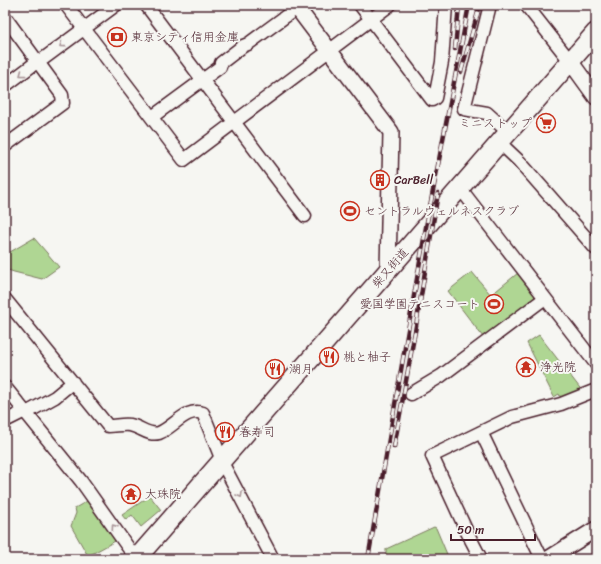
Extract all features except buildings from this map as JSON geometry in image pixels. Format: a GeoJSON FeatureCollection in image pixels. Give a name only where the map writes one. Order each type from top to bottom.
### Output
{"type":"FeatureCollection","features":[{"type":"Feature","properties":{"kind":"main road","name":"柴又街道"},"geometry":{"type":"LineString","coordinates":[[137,558],[596,32]]}},
{"type":"Feature","properties":{"kind":"street"},"geometry":{"type":"LineString","coordinates":[[66,5],[184,160],[390,5]]}},
{"type":"Feature","properties":{"kind":"street"},"geometry":{"type":"LineString","coordinates":[[5,86],[116,5]]}},
{"type":"Feature","properties":{"kind":"street"},"geometry":{"type":"LineString","coordinates":[[146,5],[305,216]]}},
{"type":"Feature","properties":{"kind":"street"},"geometry":{"type":"LineString","coordinates":[[360,5],[432,100],[435,98],[442,62],[446,5]]}},
{"type":"Feature","properties":{"kind":"street"},"geometry":{"type":"LineString","coordinates":[[490,5],[464,108],[486,113],[524,167],[596,249]]}},
{"type":"Feature","properties":{"kind":"street"},"geometry":{"type":"LineString","coordinates":[[526,5],[596,97]]}},
{"type":"Feature","properties":{"kind":"street"},"geometry":{"type":"LineString","coordinates":[[152,117],[202,80],[243,46],[248,44],[298,6],[391,132],[388,270]]}},
{"type":"Feature","properties":{"kind":"street"},"geometry":{"type":"LineString","coordinates":[[5,17],[62,95],[63,103],[5,146]]}},
{"type":"Feature","properties":{"kind":"street"},"geometry":{"type":"LineString","coordinates":[[460,188],[596,364]]}},
{"type":"Feature","properties":{"kind":"street"},"geometry":{"type":"LineString","coordinates":[[411,394],[441,376],[545,298]]}},
{"type":"Feature","properties":{"kind":"street"},"geometry":{"type":"LineString","coordinates":[[7,305],[73,382],[108,426],[130,425],[152,434],[161,432],[192,412],[203,413],[222,460],[273,559]]}},
{"type":"Feature","properties":{"kind":"street"},"geometry":{"type":"LineString","coordinates":[[5,421],[55,396],[73,382]]}},
{"type":"Feature","properties":{"kind":"street"},"geometry":{"type":"LineString","coordinates":[[5,387],[81,481],[137,558]]}},
{"type":"Feature","properties":{"kind":"street"},"geometry":{"type":"LineString","coordinates":[[481,559],[432,456],[512,417],[561,404],[596,390]]}},
{"type":"Feature","properties":{"kind":"street"},"geometry":{"type":"LineString","coordinates":[[481,432],[542,559]]}},
{"type":"Feature","properties":{"kind":"street"},"geometry":{"type":"LineString","coordinates":[[548,559],[596,529]]}},
{"type":"Feature","properties":{"kind":"green space"},"geometry":{"type":"Polygon","coordinates":[[[34,238],[59,267],[42,279],[5,269],[5,255],[34,238]]]}},
{"type":"Feature","properties":{"kind":"green space","name":"愛国学園テニスコート"},"geometry":{"type":"Polygon","coordinates":[[[472,272],[491,295],[518,273],[535,295],[534,300],[486,337],[483,337],[448,291],[472,272]]]}},
{"type":"Feature","properties":{"kind":"green space"},"geometry":{"type":"Polygon","coordinates":[[[539,335],[583,392],[562,400],[559,394],[554,397],[527,343],[539,335]]]}},
{"type":"Feature","properties":{"kind":"green space"},"geometry":{"type":"Polygon","coordinates":[[[150,496],[161,510],[141,527],[132,515],[126,520],[122,515],[150,496]]]}},
{"type":"Feature","properties":{"kind":"green space"},"geometry":{"type":"Polygon","coordinates":[[[89,500],[117,540],[88,556],[71,526],[76,513],[75,508],[89,500]]]}},
{"type":"Feature","properties":{"kind":"green space"},"geometry":{"type":"Polygon","coordinates":[[[434,527],[436,528],[449,559],[386,559],[386,549],[434,527]]]}},
{"type":"Feature","properties":{"kind":"railway"},"geometry":{"type":"LineString","coordinates":[[455,49],[459,5]]}},
{"type":"Feature","properties":{"kind":"railway"},"geometry":{"type":"LineString","coordinates":[[368,559],[426,227],[469,5]]}},
{"type":"Feature","properties":{"kind":"railway"},"geometry":{"type":"LineString","coordinates":[[461,72],[480,5]]}},
{"type":"Feature","properties":{"kind":"railway"},"geometry":{"type":"LineString","coordinates":[[394,447],[438,193]]}},
{"type":"Feature","properties":{"kind":"place","name":"東京シティ信用金庫"},"geometry":{"type":"Point","coordinates":[117,37]}},
{"type":"Feature","properties":{"kind":"place","name":"ミニストップ"},"geometry":{"type":"Point","coordinates":[546,123]}},
{"type":"Feature","properties":{"kind":"place","name":"CarBell"},"geometry":{"type":"Point","coordinates":[380,180]}},
{"type":"Feature","properties":{"kind":"place","name":"セントラルウェルネスクラブ"},"geometry":{"type":"Point","coordinates":[350,211]}},
{"type":"Feature","properties":{"kind":"place","name":"愛国学園テニスコート"},"geometry":{"type":"Point","coordinates":[494,304]}},
{"type":"Feature","properties":{"kind":"place","name":"桃と柚子"},"geometry":{"type":"Point","coordinates":[329,357]}},
{"type":"Feature","properties":{"kind":"place","name":"浄光院"},"geometry":{"type":"Point","coordinates":[526,367]}},
{"type":"Feature","properties":{"kind":"place","name":"湖月"},"geometry":{"type":"Point","coordinates":[275,369]}},
{"type":"Feature","properties":{"kind":"place","name":"春寿司"},"geometry":{"type":"Point","coordinates":[225,432]}},
{"type":"Feature","properties":{"kind":"place","name":"大珠院"},"geometry":{"type":"Point","coordinates":[131,494]}}]}
